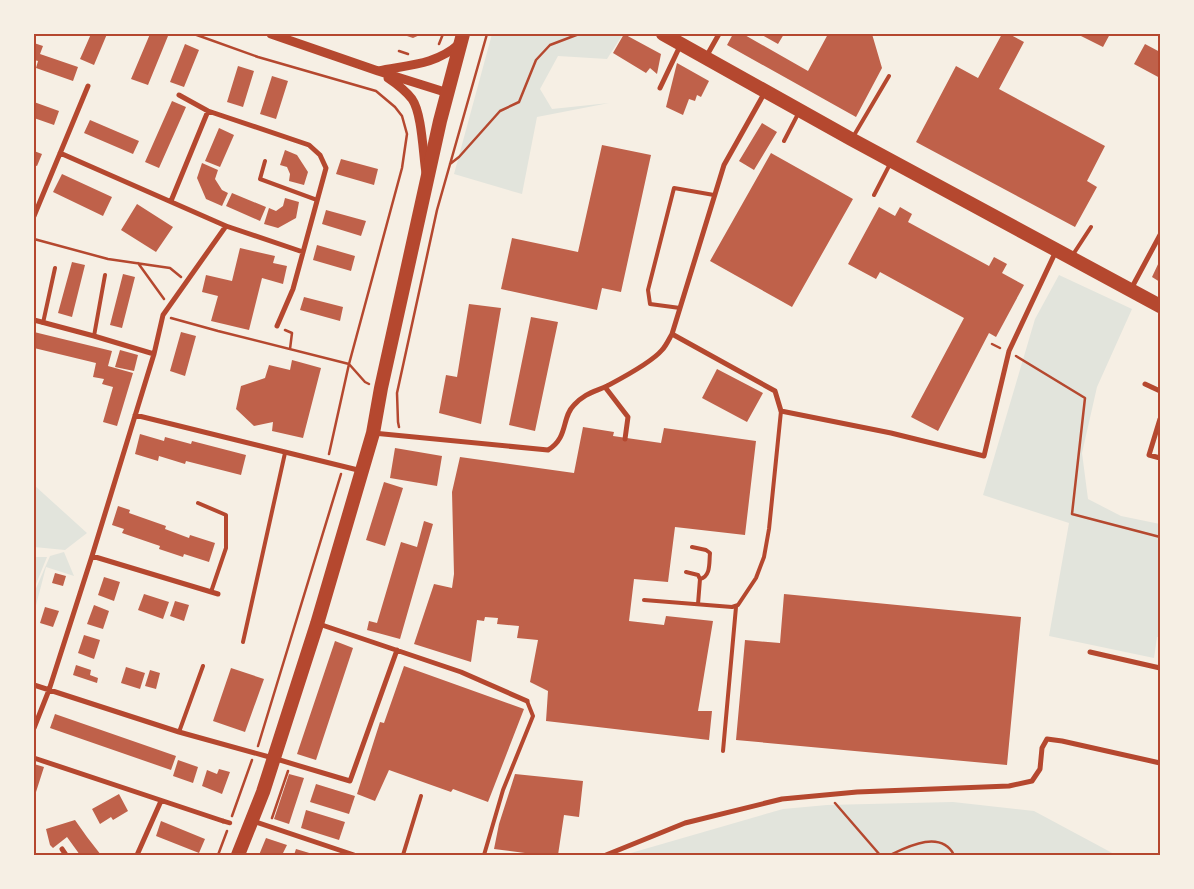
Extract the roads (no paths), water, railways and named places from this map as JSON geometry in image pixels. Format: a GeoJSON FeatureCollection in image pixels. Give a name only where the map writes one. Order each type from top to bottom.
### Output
{"type":"FeatureCollection","features":[{"type":"Feature","properties":{"kind":"highway"},"geometry":{"type":"LineString","coordinates":[[664,34],[765,92],[1160,306]]}},
{"type":"Feature","properties":{"kind":"highway"},"geometry":{"type":"LineString","coordinates":[[238,855],[263,792],[317,624],[373,433],[382,382],[462,38]]}},
{"type":"Feature","properties":{"kind":"street"},"geometry":{"type":"LineString","coordinates":[[271,34],[378,72],[448,93]]}},
{"type":"Feature","properties":{"kind":"street"},"geometry":{"type":"LineString","coordinates":[[706,57],[719,34]]}},
{"type":"Feature","properties":{"kind":"street"},"geometry":{"type":"LineString","coordinates":[[378,72],[430,62],[451,51],[462,38]]}},
{"type":"Feature","properties":{"kind":"street"},"geometry":{"type":"LineString","coordinates":[[660,88],[681,44]]}},
{"type":"Feature","properties":{"kind":"street"},"geometry":{"type":"LineString","coordinates":[[378,72],[401,87],[413,101],[419,118],[427,183]]}},
{"type":"Feature","properties":{"kind":"street"},"geometry":{"type":"LineString","coordinates":[[34,216],[88,86]]}},
{"type":"Feature","properties":{"kind":"street"},"geometry":{"type":"LineString","coordinates":[[373,433],[548,450],[559,440],[573,406],[593,390],[605,387],[640,367],[662,351],[672,334],[724,165],[765,92]]}},
{"type":"Feature","properties":{"kind":"street"},"geometry":{"type":"LineString","coordinates":[[179,95],[208,111],[309,145],[320,155],[326,168],[293,289],[276,326]]}},
{"type":"Feature","properties":{"kind":"street"},"geometry":{"type":"LineString","coordinates":[[171,201],[208,111]]}},
{"type":"Feature","properties":{"kind":"street"},"geometry":{"type":"LineString","coordinates":[[60,153],[226,226],[303,252]]}},
{"type":"Feature","properties":{"kind":"street"},"geometry":{"type":"LineString","coordinates":[[34,728],[49,690],[92,556],[154,354],[163,315],[226,226]]}},
{"type":"Feature","properties":{"kind":"street"},"geometry":{"type":"LineString","coordinates":[[1131,290],[1158,243],[1160,235]]}},
{"type":"Feature","properties":{"kind":"street"},"geometry":{"type":"LineString","coordinates":[[672,334],[775,391],[781,411],[891,433],[984,456],[1009,351],[1056,251]]}},
{"type":"Feature","properties":{"kind":"street"},"geometry":{"type":"LineString","coordinates":[[34,320],[154,354]]}},
{"type":"Feature","properties":{"kind":"street"},"geometry":{"type":"LineString","coordinates":[[1144,384],[1160,391]]}},
{"type":"Feature","properties":{"kind":"street"},"geometry":{"type":"LineString","coordinates":[[605,387],[628,417],[625,440]]}},
{"type":"Feature","properties":{"kind":"street"},"geometry":{"type":"LineString","coordinates":[[135,415],[362,471]]}},
{"type":"Feature","properties":{"kind":"street"},"geometry":{"type":"LineString","coordinates":[[1160,419],[1150,455],[1160,458]]}},
{"type":"Feature","properties":{"kind":"street"},"geometry":{"type":"LineString","coordinates":[[92,556],[218,594]]}},
{"type":"Feature","properties":{"kind":"street"},"geometry":{"type":"LineString","coordinates":[[317,624],[461,672],[527,701]]}},
{"type":"Feature","properties":{"kind":"street"},"geometry":{"type":"LineString","coordinates":[[34,685],[179,732],[255,752],[350,781],[398,650]]}},
{"type":"Feature","properties":{"kind":"street"},"geometry":{"type":"LineString","coordinates":[[1090,652],[1160,668]]}},
{"type":"Feature","properties":{"kind":"street"},"geometry":{"type":"LineString","coordinates":[[606,855],[685,823],[782,799],[856,792],[1009,786],[1032,781],[1040,769],[1042,748],[1047,739],[1160,763]]}},
{"type":"Feature","properties":{"kind":"street"},"geometry":{"type":"LineString","coordinates":[[34,758],[230,823]]}},
{"type":"Feature","properties":{"kind":"street"},"geometry":{"type":"LineString","coordinates":[[138,855],[161,801]]}},
{"type":"Feature","properties":{"kind":"street"},"geometry":{"type":"LineString","coordinates":[[252,821],[354,855]]}},
{"type":"Feature","properties":{"kind":"street"},"geometry":{"type":"LineString","coordinates":[[62,849],[66,855]]}},
{"type":"Feature","properties":{"kind":"lane"},"geometry":{"type":"LineString","coordinates":[[851,139],[888,76]]}},
{"type":"Feature","properties":{"kind":"lane"},"geometry":{"type":"LineString","coordinates":[[784,141],[800,111]]}},
{"type":"Feature","properties":{"kind":"lane"},"geometry":{"type":"LineString","coordinates":[[265,161],[260,179],[317,200]]}},
{"type":"Feature","properties":{"kind":"lane"},"geometry":{"type":"LineString","coordinates":[[874,195],[892,161]]}},
{"type":"Feature","properties":{"kind":"lane"},"geometry":{"type":"LineString","coordinates":[[680,308],[650,304],[648,290],[674,188],[714,195]]}},
{"type":"Feature","properties":{"kind":"lane"},"geometry":{"type":"LineString","coordinates":[[1071,258],[1090,227]]}},
{"type":"Feature","properties":{"kind":"lane"},"geometry":{"type":"LineString","coordinates":[[43,323],[54,268]]}},
{"type":"Feature","properties":{"kind":"lane"},"geometry":{"type":"LineString","coordinates":[[94,336],[105,276]]}},
{"type":"Feature","properties":{"kind":"lane"},"geometry":{"type":"LineString","coordinates":[[723,751],[736,607],[756,578],[764,557],[769,529],[781,411]]}},
{"type":"Feature","properties":{"kind":"lane"},"geometry":{"type":"LineString","coordinates":[[243,642],[285,453]]}},
{"type":"Feature","properties":{"kind":"lane"},"geometry":{"type":"LineString","coordinates":[[198,503],[226,515],[226,548],[211,592]]}},
{"type":"Feature","properties":{"kind":"lane"},"geometry":{"type":"LineString","coordinates":[[692,547],[706,550],[710,553],[708,573],[700,579]]}},
{"type":"Feature","properties":{"kind":"lane"},"geometry":{"type":"LineString","coordinates":[[686,572],[698,574],[700,579],[698,604]]}},
{"type":"Feature","properties":{"kind":"lane"},"geometry":{"type":"LineString","coordinates":[[644,600],[736,607]]}},
{"type":"Feature","properties":{"kind":"lane"},"geometry":{"type":"LineString","coordinates":[[179,732],[203,666]]}},
{"type":"Feature","properties":{"kind":"lane"},"geometry":{"type":"LineString","coordinates":[[484,855],[503,790],[533,716],[527,701]]}},
{"type":"Feature","properties":{"kind":"lane"},"geometry":{"type":"LineString","coordinates":[[403,855],[422,796]]}}]}
